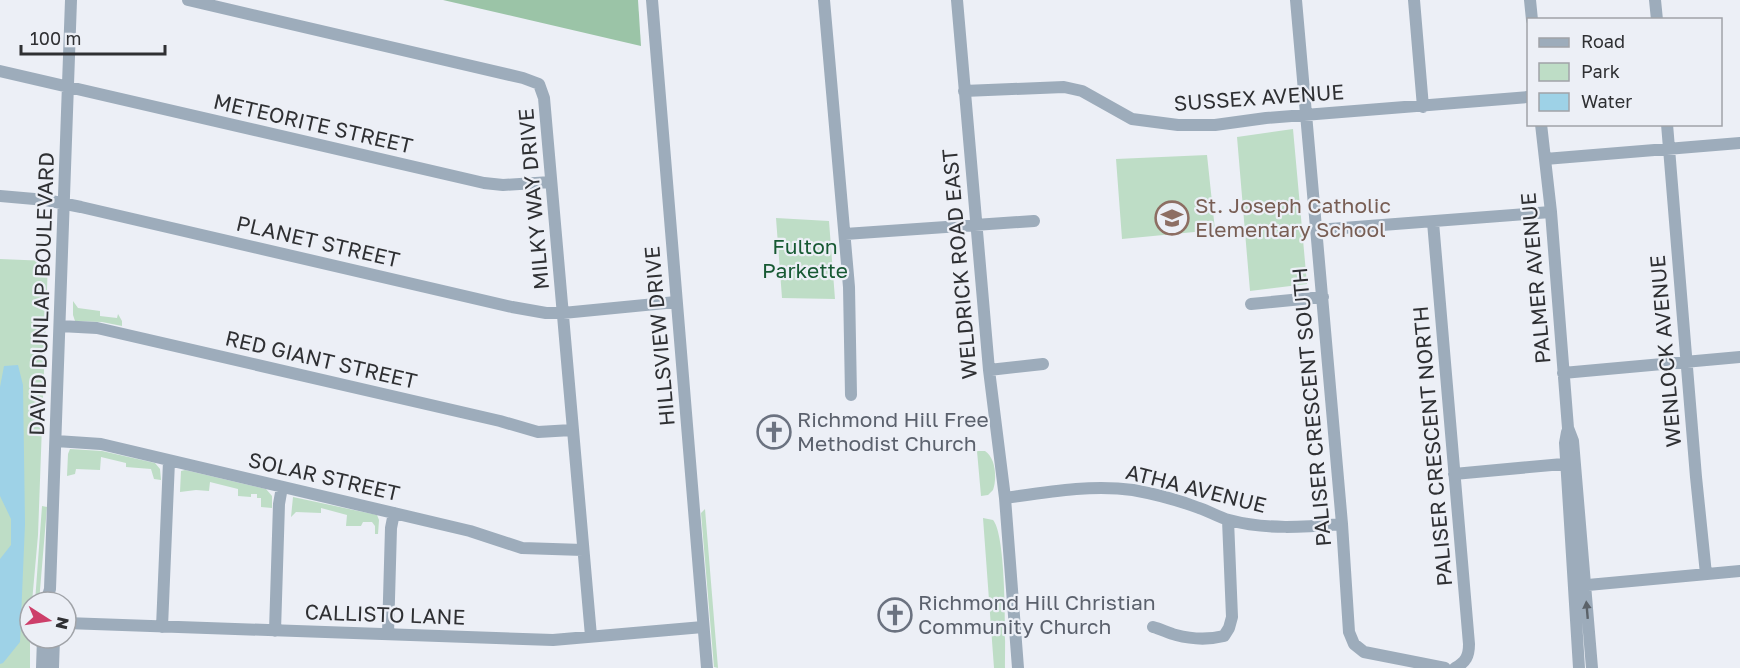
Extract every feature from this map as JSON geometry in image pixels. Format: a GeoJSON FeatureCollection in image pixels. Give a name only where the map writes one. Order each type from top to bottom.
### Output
{"type":"FeatureCollection","features":[{"type":"Feature","properties":{"kind":"street","name":"DAVID DUNLAP BOULEVARD"},"geometry":{"type":"LineString","coordinates":[[50,589],[71,0]]}},
{"type":"Feature","properties":{"kind":"street","name":"MILKY WAY DRIVE"},"geometry":{"type":"LineString","coordinates":[[188,0],[531,80],[539,84],[544,98],[591,636]]}},
{"type":"Feature","properties":{"kind":"street","name":"HILLSVIEW DRIVE"},"geometry":{"type":"LineString","coordinates":[[652,0],[707,668]]}},
{"type":"Feature","properties":{"kind":"street"},"geometry":{"type":"LineString","coordinates":[[824,0],[849,287],[851,395]]}},
{"type":"Feature","properties":{"kind":"street","name":"WELDRICK ROAD EAST"},"geometry":{"type":"LineString","coordinates":[[957,0],[989,370],[1005,498],[1018,668]]}},
{"type":"Feature","properties":{"kind":"street","name":"PALISER CRESCENT SOUTH"},"geometry":{"type":"LineString","coordinates":[[1296,0],[1323,297],[1349,632],[1354,644],[1364,652],[1445,668]]}},
{"type":"Feature","properties":{"kind":"street"},"geometry":{"type":"LineString","coordinates":[[1414,0],[1423,107]]}},
{"type":"Feature","properties":{"kind":"street"},"geometry":{"type":"LineString","coordinates":[[1530,0],[1532,18]]}},
{"type":"Feature","properties":{"kind":"street"},"geometry":{"type":"LineString","coordinates":[[1656,0],[1657,18]]}},
{"type":"Feature","properties":{"kind":"street","name":"METEORITE STREET"},"geometry":{"type":"LineString","coordinates":[[0,71],[484,183],[503,186],[551,182]]}},
{"type":"Feature","properties":{"kind":"street","name":"SUSSEX AVENUE"},"geometry":{"type":"LineString","coordinates":[[964,91],[1064,87],[1082,91],[1132,119],[1178,125],[1215,125],[1266,118],[1527,97]]}},
{"type":"Feature","properties":{"kind":"street","name":"PALMER AVENUE"},"geometry":{"type":"LineString","coordinates":[[1541,126],[1551,212],[1568,428],[1565,443],[1570,464],[1579,586],[1579,668]]}},
{"type":"Feature","properties":{"kind":"street","name":"WENLOCK AVENUE"},"geometry":{"type":"LineString","coordinates":[[1667,126],[1706,574]]}},
{"type":"Feature","properties":{"kind":"street"},"geometry":{"type":"LineString","coordinates":[[1545,159],[1740,142]]}},
{"type":"Feature","properties":{"kind":"street"},"geometry":{"type":"LineString","coordinates":[[0,196],[64,204]]}},
{"type":"Feature","properties":{"kind":"street","name":"PLANET STREET"},"geometry":{"type":"LineString","coordinates":[[64,204],[546,313],[676,302]]}},
{"type":"Feature","properties":{"kind":"street"},"geometry":{"type":"LineString","coordinates":[[1317,230],[1551,212]]}},
{"type":"Feature","properties":{"kind":"street"},"geometry":{"type":"LineString","coordinates":[[845,234],[1034,221]]}},
{"type":"Feature","properties":{"kind":"street","name":"PALISER CRESCENT NORTH"},"geometry":{"type":"LineString","coordinates":[[1433,222],[1469,644],[1468,657],[1458,666]]}},
{"type":"Feature","properties":{"kind":"street"},"geometry":{"type":"LineString","coordinates":[[1251,304],[1323,297]]}},
{"type":"Feature","properties":{"kind":"street","name":"RED GIANT STREET"},"geometry":{"type":"LineString","coordinates":[[60,326],[98,328],[500,421],[531,431],[572,430]]}},
{"type":"Feature","properties":{"kind":"street"},"geometry":{"type":"LineString","coordinates":[[1563,373],[1740,357]]}},
{"type":"Feature","properties":{"kind":"street"},"geometry":{"type":"LineString","coordinates":[[989,370],[1043,364]]}},
{"type":"Feature","properties":{"kind":"street","name":"SOLAR STREET"},"geometry":{"type":"LineString","coordinates":[[56,441],[101,444],[470,531],[522,548],[583,550]]}},
{"type":"Feature","properties":{"kind":"street"},"geometry":{"type":"LineString","coordinates":[[162,627],[169,461]]}},
{"type":"Feature","properties":{"kind":"street"},"geometry":{"type":"LineString","coordinates":[[1454,474],[1570,464]]}},
{"type":"Feature","properties":{"kind":"street"},"geometry":{"type":"LineString","coordinates":[[275,631],[279,504],[282,487]]}},
{"type":"Feature","properties":{"kind":"street","name":"ATHA AVENUE"},"geometry":{"type":"LineString","coordinates":[[1005,498],[1086,488],[1132,490],[1198,507],[1228,520],[1276,528],[1342,524]]}},
{"type":"Feature","properties":{"kind":"street"},"geometry":{"type":"LineString","coordinates":[[388,634],[391,528],[394,513]]}},
{"type":"Feature","properties":{"kind":"street"},"geometry":{"type":"LineString","coordinates":[[1153,627],[1193,638],[1212,639],[1224,636],[1232,617],[1228,520]]}},
{"type":"Feature","properties":{"kind":"street"},"geometry":{"type":"LineString","coordinates":[[1579,586],[1740,571]]}},
{"type":"Feature","properties":{"kind":"street","name":"PALMER AVENUE"},"geometry":{"type":"LineString","coordinates":[[1579,586],[1592,668]]}},
{"type":"Feature","properties":{"kind":"street","name":"CALLISTO LANE"},"geometry":{"type":"LineString","coordinates":[[78,624],[553,640],[703,627]]}},
{"type":"Feature","properties":{"kind":"street"},"geometry":{"type":"LineString","coordinates":[[42,668],[43,650]]}},
{"type":"Feature","properties":{"kind":"street"},"geometry":{"type":"LineString","coordinates":[[53,668],[54,650]]}},
{"type":"Feature","properties":{"kind":"green space"},"geometry":{"type":"Polygon","coordinates":[[[443,0],[638,0],[641,46],[443,0]]]}},
{"type":"Feature","properties":{"kind":"green space"},"geometry":{"type":"Polygon","coordinates":[[[1293,129],[1307,284],[1250,291],[1237,137],[1293,129]]]}},
{"type":"Feature","properties":{"kind":"green space"},"geometry":{"type":"Polygon","coordinates":[[[1207,155],[1215,230],[1122,239],[1116,159],[1207,155]]]}},
{"type":"Feature","properties":{"kind":"green space","name":"Fulton Parkette"},"geometry":{"type":"Polygon","coordinates":[[[776,218],[829,221],[835,299],[782,298],[776,218]]]}},
{"type":"Feature","properties":{"kind":"green space"},"geometry":{"type":"Polygon","coordinates":[[[0,259],[48,261],[38,535],[33,590],[18,590],[18,650],[30,650],[30,668],[0,668],[0,259]]]}},
{"type":"Feature","properties":{"kind":"green space"},"geometry":{"type":"Polygon","coordinates":[[[73,301],[78,308],[100,311],[100,316],[117,318],[118,314],[122,326],[102,322],[75,321],[73,301]]]}},
{"type":"Feature","properties":{"kind":"green space"},"geometry":{"type":"Polygon","coordinates":[[[70,449],[102,451],[155,463],[160,469],[161,480],[154,479],[151,469],[126,467],[126,463],[101,457],[100,470],[76,469],[75,474],[67,476],[70,449]]]}},
{"type":"Feature","properties":{"kind":"green space"},"geometry":{"type":"Polygon","coordinates":[[[977,451],[985,451],[989,454],[993,464],[994,485],[988,495],[981,496],[977,451]]]}},
{"type":"Feature","properties":{"kind":"green space"},"geometry":{"type":"Polygon","coordinates":[[[185,470],[266,489],[272,496],[272,508],[261,507],[261,498],[257,498],[257,494],[251,494],[251,497],[238,496],[238,489],[210,482],[209,491],[180,492],[181,471],[185,470]]]}},
{"type":"Feature","properties":{"kind":"green space"},"geometry":{"type":"Polygon","coordinates":[[[293,497],[377,515],[378,534],[375,534],[375,526],[372,522],[363,522],[361,526],[346,526],[347,515],[321,508],[321,513],[296,512],[291,517],[293,497]]]}},
{"type":"Feature","properties":{"kind":"green space"},"geometry":{"type":"Polygon","coordinates":[[[42,506],[47,507],[40,590],[36,590],[42,506]]]}},
{"type":"Feature","properties":{"kind":"green space"},"geometry":{"type":"Polygon","coordinates":[[[705,509],[718,668],[714,667],[701,513],[705,509]]]}},
{"type":"Feature","properties":{"kind":"green space"},"geometry":{"type":"Polygon","coordinates":[[[983,518],[993,520],[998,530],[1001,546],[1005,668],[994,668],[983,518]]]}},
{"type":"Feature","properties":{"kind":"water"},"geometry":{"type":"Polygon","coordinates":[[[18,365],[23,385],[25,524],[22,590],[18,590],[18,644],[0,664],[0,559],[11,545],[11,519],[0,496],[0,387],[4,366],[18,365]]]}},
{"type":"Feature","properties":{"kind":"place","name":"St. Joseph Catholic Elementary School"},"geometry":{"type":"Point","coordinates":[1172,218]}},
{"type":"Feature","properties":{"kind":"place","name":"Richmond Hill Free Methodist Church"},"geometry":{"type":"Point","coordinates":[774,432]}},
{"type":"Feature","properties":{"kind":"place","name":"Richmond Hill Christian Community Church"},"geometry":{"type":"Point","coordinates":[895,615]}}]}
